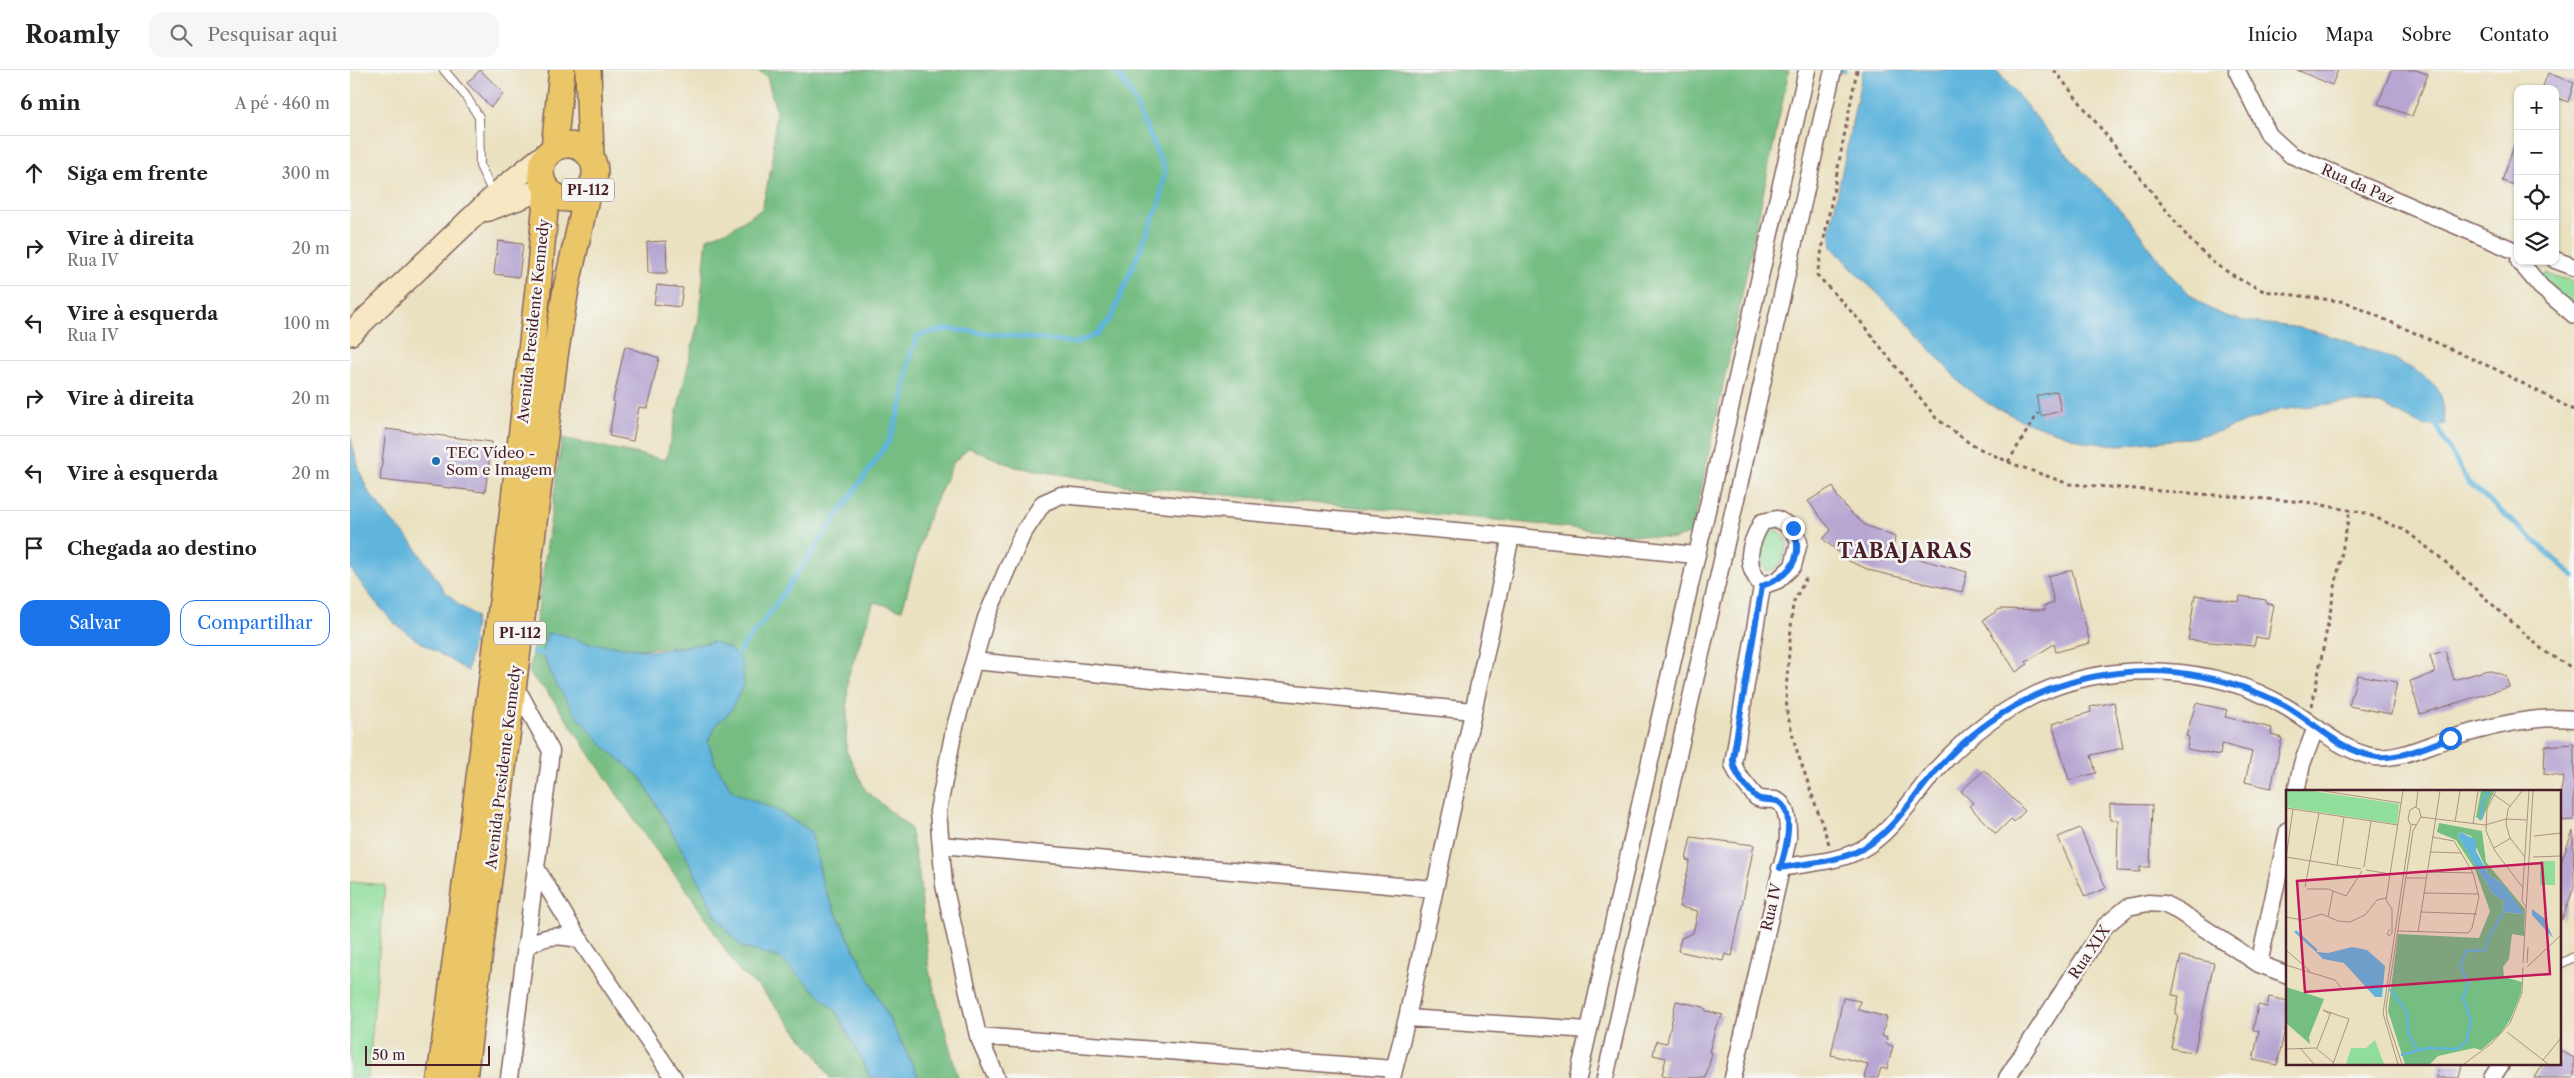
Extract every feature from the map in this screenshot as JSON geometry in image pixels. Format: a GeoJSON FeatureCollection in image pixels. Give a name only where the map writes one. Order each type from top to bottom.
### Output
{"type":"FeatureCollection","features":[{"type":"Feature","properties":{"kind":"main road","name":"PI-112"},"geometry":{"type":"LineString","coordinates":[[562,70],[558,120],[551,151],[540,169],[546,188],[558,197],[570,199],[580,196],[588,190],[593,182],[595,172],[591,157],[588,70]]}},
{"type":"Feature","properties":{"kind":"main road","name":"PI-112"},"geometry":{"type":"LineString","coordinates":[[551,151],[571,145],[582,149],[591,157]]}},
{"type":"Feature","properties":{"kind":"main road"},"geometry":{"type":"LineString","coordinates":[[350,334],[428,258],[551,151]]}},
{"type":"Feature","properties":{"kind":"main road"},"geometry":{"type":"LineString","coordinates":[[488,204],[546,188]]}},
{"type":"Feature","properties":{"kind":"main road","name":"Avenida Presidente Kennedy"},"geometry":{"type":"LineString","coordinates":[[440,1078],[507,559],[537,298],[546,188]]}},
{"type":"Feature","properties":{"kind":"main road","name":"Avenida Presidente Kennedy"},"geometry":{"type":"LineString","coordinates":[[464,1078],[555,356],[566,289],[588,190]]}},
{"type":"Feature","properties":{"kind":"street"},"geometry":{"type":"LineString","coordinates":[[1578,1078],[1695,555],[1807,70]]}},
{"type":"Feature","properties":{"kind":"street"},"geometry":{"type":"LineString","coordinates":[[1605,1078],[1833,70]]}},
{"type":"Feature","properties":{"kind":"street","name":"Rua da Paz"},"geometry":{"type":"LineString","coordinates":[[2237,71],[2269,136],[2291,155],[2514,255]]}},
{"type":"Feature","properties":{"kind":"street"},"geometry":{"type":"LineString","coordinates":[[2559,261],[2574,267]]}},
{"type":"Feature","properties":{"kind":"street"},"geometry":{"type":"LineString","coordinates":[[2523,265],[2541,287],[2574,315]]}},
{"type":"Feature","properties":{"kind":"street"},"geometry":{"type":"LineString","coordinates":[[997,1078],[978,1036],[944,885],[938,811],[954,730],[986,618],[1022,535],[1043,503],[1062,495],[1511,536],[1695,555]]}},
{"type":"Feature","properties":{"kind":"street"},"geometry":{"type":"LineString","coordinates":[[1708,502],[1733,507]]}},
{"type":"Feature","properties":{"kind":"street"},"geometry":{"type":"LineString","coordinates":[[978,1036],[1393,1073],[1408,1018],[1433,889],[1511,536]]}},
{"type":"Feature","properties":{"kind":"street"},"geometry":{"type":"LineString","coordinates":[[1691,575],[1717,580]]}},
{"type":"Feature","properties":{"kind":"street","name":"Rua IV"},"geometry":{"type":"LineString","coordinates":[[1733,1078],[1788,839],[1788,827],[1783,806],[1777,801],[1756,797],[1738,775],[1733,764],[1762,586]]}},
{"type":"Feature","properties":{"kind":"street"},"geometry":{"type":"LineString","coordinates":[[974,661],[1473,711]]}},
{"type":"Feature","properties":{"kind":"street"},"geometry":{"type":"LineString","coordinates":[[1780,868],[1833,858],[1862,849],[1884,832],[1937,768],[1961,743],[1984,724],[2010,708],[2057,686],[2119,672],[2158,672],[2206,677],[2254,691],[2284,706],[2364,754],[2386,757],[2511,722],[2559,717],[2574,719]]}},
{"type":"Feature","properties":{"kind":"street"},"geometry":{"type":"LineString","coordinates":[[509,1078],[551,750],[521,696],[513,688]]}},
{"type":"Feature","properties":{"kind":"street"},"geometry":{"type":"LineString","coordinates":[[2296,790],[2312,724]]}},
{"type":"Feature","properties":{"kind":"street"},"geometry":{"type":"LineString","coordinates":[[2259,964],[2286,839]]}},
{"type":"Feature","properties":{"kind":"street"},"geometry":{"type":"LineString","coordinates":[[941,845],[1433,889]]}},
{"type":"Feature","properties":{"kind":"street"},"geometry":{"type":"LineString","coordinates":[[536,868],[580,940],[674,1078]]}},
{"type":"Feature","properties":{"kind":"street","name":"Rua XIX"},"geometry":{"type":"LineString","coordinates":[[2007,1078],[2105,926],[2128,908],[2148,903],[2172,908],[2259,964],[2286,974]]}},
{"type":"Feature","properties":{"kind":"street"},"geometry":{"type":"LineString","coordinates":[[525,948],[546,937],[561,935],[580,940]]}},
{"type":"Feature","properties":{"kind":"street"},"geometry":{"type":"LineString","coordinates":[[1408,1018],[1589,1030]]}},
{"type":"Feature","properties":{"kind":"street"},"geometry":{"type":"LineString","coordinates":[[2487,1078],[2492,1066]]}},
{"type":"Feature","properties":{"kind":"street"},"geometry":{"type":"LineString","coordinates":[[2492,1078],[2500,1066]]}},
{"type":"Feature","properties":{"kind":"lane"},"geometry":{"type":"LineString","coordinates":[[444,70],[465,95],[478,117],[480,166],[488,204]]}},
{"type":"Feature","properties":{"kind":"lane"},"geometry":{"type":"LineString","coordinates":[[2562,963],[2574,957]]}},
{"type":"Feature","properties":{"kind":"path"},"geometry":{"type":"LineString","coordinates":[[1857,70],[1817,275],[1876,341],[1910,388],[1936,418],[1972,445],[2008,462],[2069,484],[2306,502],[2365,513],[2406,530],[2442,559],[2544,651],[2574,669]]}},
{"type":"Feature","properties":{"kind":"path"},"geometry":{"type":"LineString","coordinates":[[2054,70],[2179,227],[2215,264],[2264,291],[2346,302],[2381,316],[2494,369],[2574,410]]}},
{"type":"Feature","properties":{"kind":"path"},"geometry":{"type":"LineString","coordinates":[[2008,462],[2038,413]]}},
{"type":"Feature","properties":{"kind":"path"},"geometry":{"type":"LineString","coordinates":[[2312,724],[2350,510]]}},
{"type":"Feature","properties":{"kind":"path"},"geometry":{"type":"LineString","coordinates":[[1807,571],[1793,603],[1786,690],[1787,713],[1796,748],[1833,858]]}},
{"type":"Feature","properties":{"kind":"green space"},"geometry":{"type":"Polygon","coordinates":[[[757,70],[1789,70],[1692,533],[1674,539],[1497,520],[1130,486],[1016,467],[969,448],[953,463],[927,521],[902,610],[874,602],[848,677],[846,750],[866,791],[910,828],[919,874],[929,971],[958,1078],[919,1078],[823,885],[811,831],[774,809],[733,792],[715,763],[708,741],[717,723],[730,712],[714,642],[667,648],[620,648],[588,643],[548,633],[543,654],[606,748],[641,778],[687,858],[717,918],[741,947],[780,958],[836,1011],[871,1078],[830,1078],[818,1057],[760,988],[738,970],[690,894],[646,837],[548,693],[529,674],[562,438],[666,460],[699,318],[707,238],[731,229],[762,209],[772,164],[776,110],[767,77],[757,70]]]}},
{"type":"Feature","properties":{"kind":"green space"},"geometry":{"type":"Polygon","coordinates":[[[2547,273],[2574,283],[2574,304],[2542,281],[2542,275],[2547,273]]]}},
{"type":"Feature","properties":{"kind":"green space"},"geometry":{"type":"Polygon","coordinates":[[[1772,529],[1780,532],[1788,546],[1780,565],[1772,571],[1767,571],[1761,560],[1761,549],[1772,529]]]}},
{"type":"Feature","properties":{"kind":"green space"},"geometry":{"type":"Polygon","coordinates":[[[350,882],[385,885],[368,1078],[350,1078],[350,882]]]}},
{"type":"Feature","properties":{"kind":"water"},"geometry":{"type":"Polygon","coordinates":[[[1863,70],[1996,70],[2072,160],[2128,218],[2177,282],[2201,303],[2212,310],[2236,319],[2299,328],[2332,336],[2399,362],[2433,383],[2440,394],[2445,424],[2424,426],[2380,404],[2346,402],[2279,410],[2217,432],[2184,439],[2120,445],[2086,442],[2021,420],[1989,404],[1962,385],[1902,317],[1832,247],[1830,230],[1863,70]]]}},
{"type":"Feature","properties":{"kind":"water"},"geometry":{"type":"Polygon","coordinates":[[[350,436],[360,472],[368,491],[387,516],[411,541],[444,590],[459,605],[476,616],[468,671],[414,638],[393,622],[371,597],[350,568],[350,436]]]}},
{"type":"Feature","properties":{"kind":"water"},"geometry":{"type":"Polygon","coordinates":[[[547,633],[560,634],[588,643],[654,651],[714,642],[729,648],[742,662],[744,684],[730,712],[717,723],[708,741],[715,763],[733,792],[774,809],[811,831],[823,885],[919,1078],[871,1078],[836,1011],[780,958],[741,947],[717,918],[687,858],[641,778],[606,748],[576,715],[554,681],[543,654],[547,633]]]}},
{"type":"Feature","properties":{"kind":"building"},"geometry":{"type":"Polygon","coordinates":[[[480,70],[504,93],[491,107],[467,83],[480,70]]]}},
{"type":"Feature","properties":{"kind":"building"},"geometry":{"type":"Polygon","coordinates":[[[2297,70],[2338,70],[2332,85],[2297,70]]]}},
{"type":"Feature","properties":{"kind":"building"},"geometry":{"type":"Polygon","coordinates":[[[2391,70],[2416,70],[2428,74],[2412,116],[2378,104],[2391,70]]]}},
{"type":"Feature","properties":{"kind":"building"},"geometry":{"type":"Polygon","coordinates":[[[2548,73],[2574,83],[2568,102],[2559,99],[2559,85],[2544,85],[2548,73]]]}},
{"type":"Feature","properties":{"kind":"building"},"geometry":{"type":"Polygon","coordinates":[[[2514,146],[2514,185],[2502,181],[2514,146]]]}},
{"type":"Feature","properties":{"kind":"building"},"geometry":{"type":"Polygon","coordinates":[[[498,241],[523,244],[519,277],[494,274],[498,241]]]}},
{"type":"Feature","properties":{"kind":"building"},"geometry":{"type":"Polygon","coordinates":[[[666,241],[667,273],[648,273],[647,242],[666,241]]]}},
{"type":"Feature","properties":{"kind":"building"},"geometry":{"type":"Polygon","coordinates":[[[657,285],[683,288],[680,307],[654,304],[657,285]]]}},
{"type":"Feature","properties":{"kind":"building"},"geometry":{"type":"Polygon","coordinates":[[[625,346],[659,358],[647,408],[639,407],[633,441],[609,436],[615,402],[613,401],[625,346]]]}},
{"type":"Feature","properties":{"kind":"building"},"geometry":{"type":"Polygon","coordinates":[[[2057,391],[2061,411],[2041,416],[2036,396],[2057,391]]]}},
{"type":"Feature","properties":{"kind":"building","name":"TEC Vídeo - Som e Imagem"},"geometry":{"type":"Polygon","coordinates":[[[386,429],[492,442],[485,492],[380,480],[386,429]]]}},
{"type":"Feature","properties":{"kind":"building"},"geometry":{"type":"Polygon","coordinates":[[[1833,486],[1837,496],[1849,511],[1865,525],[1895,537],[1893,552],[1967,572],[1962,592],[1872,571],[1849,561],[1823,539],[1831,530],[1808,501],[1833,486]]]}},
{"type":"Feature","properties":{"kind":"building"},"geometry":{"type":"Polygon","coordinates":[[[2072,570],[2090,643],[2056,652],[2054,644],[2026,662],[2028,664],[2016,672],[1983,620],[2000,609],[2045,610],[2044,606],[2054,603],[2048,576],[2072,570]]]}},
{"type":"Feature","properties":{"kind":"building"},"geometry":{"type":"Polygon","coordinates":[[[2195,595],[2239,602],[2240,596],[2266,600],[2266,603],[2274,605],[2268,639],[2256,637],[2254,646],[2188,640],[2195,595]]]}},
{"type":"Feature","properties":{"kind":"building"},"geometry":{"type":"Polygon","coordinates":[[[2445,651],[2454,680],[2488,670],[2506,676],[2509,687],[2420,714],[2410,681],[2435,673],[2430,655],[2445,651]]]}},
{"type":"Feature","properties":{"kind":"building"},"geometry":{"type":"Polygon","coordinates":[[[2357,675],[2397,682],[2391,714],[2349,706],[2357,675]]]}},
{"type":"Feature","properties":{"kind":"building"},"geometry":{"type":"Polygon","coordinates":[[[2114,702],[2123,748],[2091,755],[2096,773],[2069,780],[2052,724],[2091,712],[2090,707],[2114,702]]]}},
{"type":"Feature","properties":{"kind":"building"},"geometry":{"type":"Polygon","coordinates":[[[2196,703],[2227,710],[2225,717],[2272,728],[2271,735],[2282,738],[2271,788],[2245,782],[2252,752],[2222,744],[2220,755],[2187,749],[2189,737],[2186,736],[2196,703]]]}},
{"type":"Feature","properties":{"kind":"building"},"geometry":{"type":"Polygon","coordinates":[[[2574,744],[2574,820],[2562,821],[2561,790],[2564,777],[2544,774],[2545,746],[2574,744]]]}},
{"type":"Feature","properties":{"kind":"building"},"geometry":{"type":"Polygon","coordinates":[[[1984,770],[2025,811],[2014,822],[2011,819],[1996,834],[1969,806],[1973,803],[1961,791],[1984,770]]]}},
{"type":"Feature","properties":{"kind":"building"},"geometry":{"type":"Polygon","coordinates":[[[2110,804],[2152,805],[2150,867],[2140,867],[2140,872],[2117,871],[2118,820],[2110,820],[2110,804]]]}},
{"type":"Feature","properties":{"kind":"building"},"geometry":{"type":"Polygon","coordinates":[[[2080,828],[2106,888],[2085,897],[2058,837],[2080,828]]]}},
{"type":"Feature","properties":{"kind":"building"},"geometry":{"type":"Polygon","coordinates":[[[2573,831],[2574,887],[2562,920],[2562,859],[2573,831]]]}},
{"type":"Feature","properties":{"kind":"building"},"geometry":{"type":"Polygon","coordinates":[[[1691,837],[1754,845],[1732,956],[1725,954],[1723,961],[1678,951],[1681,938],[1693,933],[1698,911],[1679,907],[1690,861],[1686,860],[1691,837]]]}},
{"type":"Feature","properties":{"kind":"building"},"geometry":{"type":"Polygon","coordinates":[[[2181,956],[2214,963],[2194,1053],[2171,1048],[2178,1015],[2175,1014],[2179,996],[2172,995],[2181,956]]]}},
{"type":"Feature","properties":{"kind":"building"},"geometry":{"type":"Polygon","coordinates":[[[2269,997],[2286,1001],[2286,1025],[2277,1065],[2253,1060],[2259,1031],[2253,1030],[2258,1005],[2267,1007],[2269,997]]]}},
{"type":"Feature","properties":{"kind":"building"},"geometry":{"type":"Polygon","coordinates":[[[1843,998],[1860,1001],[1858,1010],[1887,1017],[1882,1036],[1887,1037],[1886,1044],[1893,1046],[1887,1069],[1881,1068],[1878,1078],[1865,1078],[1868,1064],[1831,1055],[1843,998]]]}},
{"type":"Feature","properties":{"kind":"building"},"geometry":{"type":"Polygon","coordinates":[[[1676,1001],[1704,1007],[1706,1011],[1723,1015],[1716,1026],[1709,1052],[1712,1052],[1706,1078],[1678,1078],[1662,1075],[1666,1058],[1653,1055],[1656,1041],[1667,1043],[1676,1001]]]}},
{"type":"Feature","properties":{"kind":"building"},"geometry":{"type":"Polygon","coordinates":[[[2562,1051],[2574,1058],[2574,1078],[2535,1078],[2542,1066],[2562,1066],[2562,1051]]]}},
{"type":"Feature","properties":{"kind":"building"},"geometry":{"type":"Polygon","coordinates":[[[2439,1066],[2462,1066],[2459,1078],[2437,1078],[2439,1066]]]}},
{"type":"Feature","properties":{"kind":"waterway"},"geometry":{"type":"LineString","coordinates":[[736,655],[769,614],[889,441],[903,400],[909,360],[918,335],[948,329],[1076,343],[1097,334],[1112,316],[1160,202],[1165,169],[1132,96],[1116,70]]}},
{"type":"Feature","properties":{"kind":"waterway"},"geometry":{"type":"LineString","coordinates":[[2436,425],[2468,482],[2574,576]]}},
{"type":"Feature","properties":{"kind":"waterway"},"geometry":{"type":"LineString","coordinates":[[472,643],[481,644]]}},
{"type":"Feature","properties":{"kind":"waterway"},"geometry":{"type":"LineString","coordinates":[[533,652],[543,654]]}},
{"type":"Feature","properties":{"kind":"place","name":"TEC Vídeo - Som e Imagem"},"geometry":{"type":"Point","coordinates":[436,461]}},
{"type":"Feature","properties":{"kind":"district","name":"TABAJARAS"},"geometry":{"type":"Point","coordinates":[1905,551]}},
{"type":"Feature","properties":{"kind":"route"},"geometry":{"type":"LineString","coordinates":[[1793,528],[1799,542],[1793,566],[1778,580],[1762,586],[1733,758],[1733,764],[1738,775],[1756,797],[1780,802],[1784,808],[1787,818],[1788,839],[1780,868],[1833,858],[1862,849],[1884,832],[1937,768],[1961,743],[1984,724],[2010,708],[2057,686],[2098,676],[2119,672],[2158,672],[2206,677],[2233,683],[2284,706],[2349,747],[2364,754],[2375,756],[2399,755],[2450,738]]}}]}
